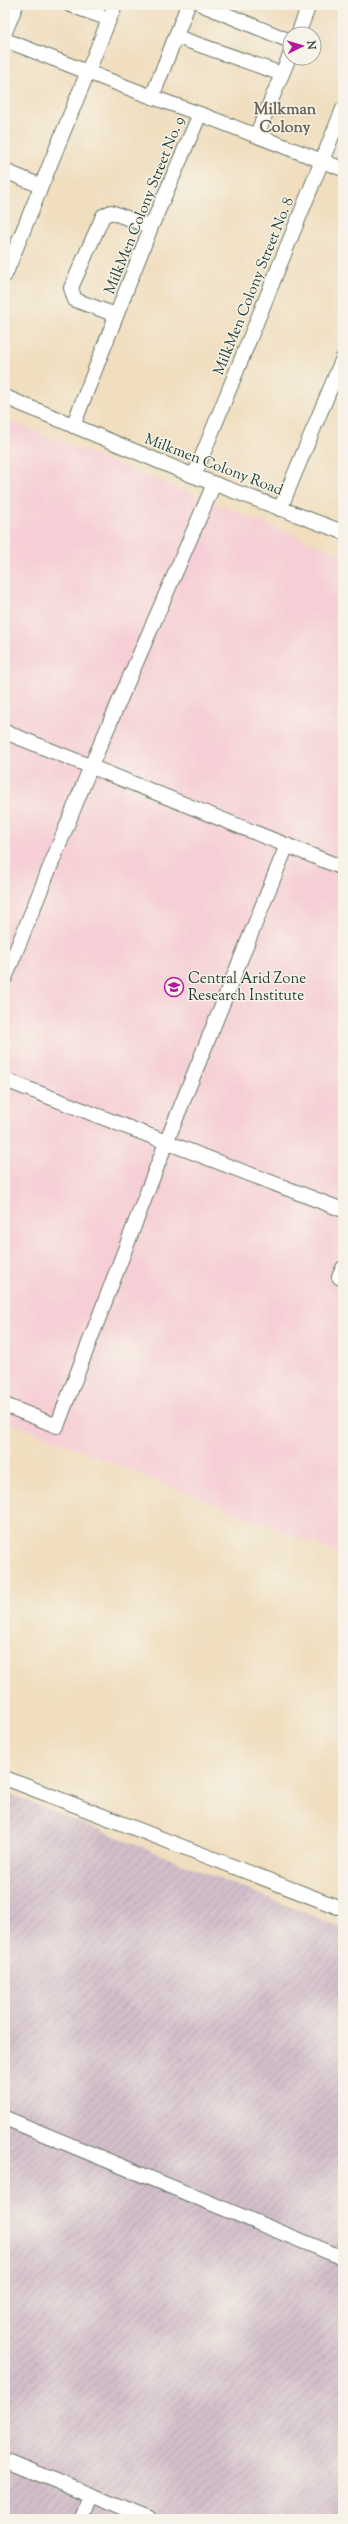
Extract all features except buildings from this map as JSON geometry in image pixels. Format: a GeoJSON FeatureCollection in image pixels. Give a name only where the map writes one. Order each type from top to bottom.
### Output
{"type":"FeatureCollection","features":[{"type":"Feature","properties":{"kind":"street"},"geometry":{"type":"LineString","coordinates":[[5,32],[16,5]]}},
{"type":"Feature","properties":{"kind":"street"},"geometry":{"type":"LineString","coordinates":[[70,5],[109,19]]}},
{"type":"Feature","properties":{"kind":"street"},"geometry":{"type":"LineString","coordinates":[[5,273],[88,74],[115,5]]}},
{"type":"Feature","properties":{"kind":"street"},"geometry":{"type":"LineString","coordinates":[[152,97],[177,37],[188,5]]}},
{"type":"Feature","properties":{"kind":"street"},"geometry":{"type":"LineString","coordinates":[[203,5],[282,37]]}},
{"type":"Feature","properties":{"kind":"street"},"geometry":{"type":"LineString","coordinates":[[301,26],[309,5]]}},
{"type":"Feature","properties":{"kind":"street"},"geometry":{"type":"LineString","coordinates":[[177,37],[282,74]]}},
{"type":"Feature","properties":{"kind":"street","name":"MilkMen Colony Street No. 9"},"geometry":{"type":"LineString","coordinates":[[5,40],[88,74],[200,114],[151,227],[74,426]]}},
{"type":"Feature","properties":{"kind":"street"},"geometry":{"type":"LineString","coordinates":[[257,134],[285,66]]}},
{"type":"Feature","properties":{"kind":"street","name":"MilkMen Colony Street No. 8"},"geometry":{"type":"LineString","coordinates":[[194,476],[343,109]]}},
{"type":"Feature","properties":{"kind":"street"},"geometry":{"type":"LineString","coordinates":[[200,114],[257,134],[343,169]]}},
{"type":"Feature","properties":{"kind":"street"},"geometry":{"type":"LineString","coordinates":[[5,171],[42,186]]}},
{"type":"Feature","properties":{"kind":"street"},"geometry":{"type":"LineString","coordinates":[[116,316],[75,300],[71,296],[71,288],[103,216],[112,212],[151,227]]}},
{"type":"Feature","properties":{"kind":"street"},"geometry":{"type":"LineString","coordinates":[[280,508],[343,358]]}},
{"type":"Feature","properties":{"kind":"street","name":"Milkmen Colony Road"},"geometry":{"type":"LineString","coordinates":[[5,397],[214,484],[343,532]]}},
{"type":"Feature","properties":{"kind":"street"},"geometry":{"type":"LineString","coordinates":[[5,978],[91,766],[214,484]]}},
{"type":"Feature","properties":{"kind":"street"},"geometry":{"type":"LineString","coordinates":[[5,732],[343,868]]}},
{"type":"Feature","properties":{"kind":"street"},"geometry":{"type":"LineString","coordinates":[[5,1405],[58,1426],[166,1143],[287,845]]}},
{"type":"Feature","properties":{"kind":"street"},"geometry":{"type":"LineString","coordinates":[[5,1080],[343,1210]]}},
{"type":"Feature","properties":{"kind":"street"},"geometry":{"type":"LineString","coordinates":[[343,1268],[339,1277],[343,1279]]}},
{"type":"Feature","properties":{"kind":"street"},"geometry":{"type":"LineString","coordinates":[[5,1778],[343,1909]]}},
{"type":"Feature","properties":{"kind":"street"},"geometry":{"type":"LineString","coordinates":[[5,2118],[343,2258]]}},
{"type":"Feature","properties":{"kind":"street"},"geometry":{"type":"LineString","coordinates":[[5,2460],[149,2519]]}},
{"type":"Feature","properties":{"kind":"street"},"geometry":{"type":"LineString","coordinates":[[81,2519],[90,2495]]}},
{"type":"Feature","properties":{"kind":"shaded area","name":"Central Arid Zone Research Institute"},"geometry":{"type":"Polygon","coordinates":[[[5,419],[343,555],[343,1555],[5,1420],[5,419]]]}},
{"type":"Feature","properties":{"kind":"shaded area"},"geometry":{"type":"Polygon","coordinates":[[[5,1792],[343,1928],[343,2508],[339,2519],[5,2519],[5,1792]]]}},
{"type":"Feature","properties":{"kind":"place","name":"Central Arid Zone Research Institute"},"geometry":{"type":"Point","coordinates":[174,987]}},
{"type":"Feature","properties":{"kind":"district","name":"Milkman Colony"},"geometry":{"type":"Point","coordinates":[285,117]}}]}
